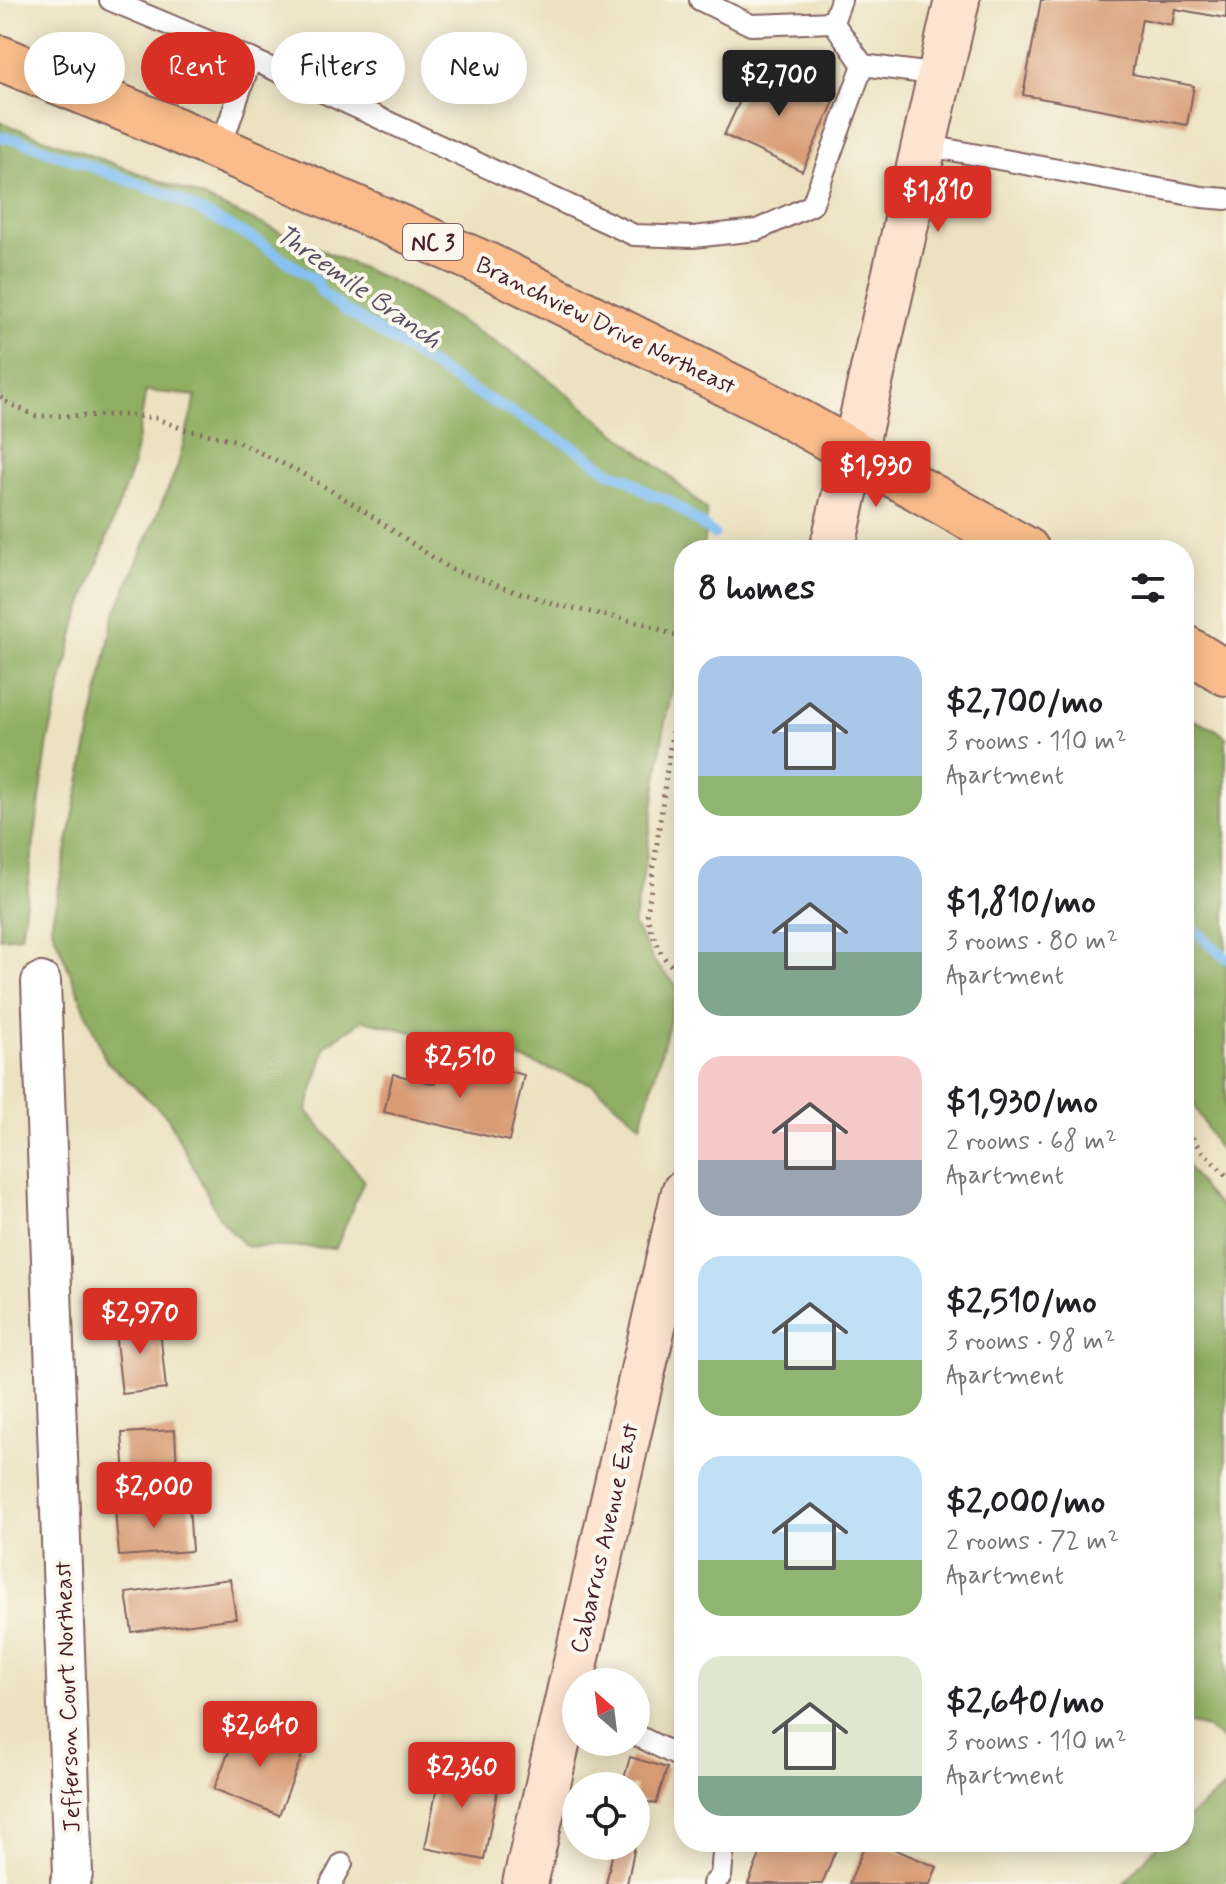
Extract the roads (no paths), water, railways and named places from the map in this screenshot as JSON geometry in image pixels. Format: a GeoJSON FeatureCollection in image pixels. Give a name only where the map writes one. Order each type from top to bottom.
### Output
{"type":"FeatureCollection","features":[{"type":"Feature","properties":{"kind":"main road"},"geometry":{"type":"LineString","coordinates":[[834,540],[957,0]]}},
{"type":"Feature","properties":{"kind":"main road","name":"Branchview Drive Northeast"},"geometry":{"type":"LineString","coordinates":[[0,58],[487,265],[771,406],[854,453]]}},
{"type":"Feature","properties":{"kind":"main road","name":"NC 3"},"geometry":{"type":"LineString","coordinates":[[854,453],[1009,540]]}},
{"type":"Feature","properties":{"kind":"main road"},"geometry":{"type":"LineString","coordinates":[[1194,653],[1226,673]]}},
{"type":"Feature","properties":{"kind":"main road","name":"Cabarrus Avenue East"},"geometry":{"type":"LineString","coordinates":[[579,1668],[674,1237]]}},
{"type":"Feature","properties":{"kind":"main road","name":"Cabarrus Avenue East"},"geometry":{"type":"LineString","coordinates":[[525,1884],[562,1738]]}},
{"type":"Feature","properties":{"kind":"street","name":"Jefferson Court Northeast"},"geometry":{"type":"LineString","coordinates":[[41,982],[72,1842],[73,1874],[70,1884]]}},
{"type":"Feature","properties":{"kind":"lane"},"geometry":{"type":"LineString","coordinates":[[110,0],[186,32]]}},
{"type":"Feature","properties":{"kind":"lane"},"geometry":{"type":"LineString","coordinates":[[700,0],[751,25],[833,22]]}},
{"type":"Feature","properties":{"kind":"lane"},"geometry":{"type":"LineString","coordinates":[[833,22],[841,0]]}},
{"type":"Feature","properties":{"kind":"lane"},"geometry":{"type":"LineString","coordinates":[[833,22],[863,65],[940,75]]}},
{"type":"Feature","properties":{"kind":"lane"},"geometry":{"type":"LineString","coordinates":[[255,61],[634,235],[693,237],[757,230],[812,205],[863,65]]}},
{"type":"Feature","properties":{"kind":"lane"},"geometry":{"type":"LineString","coordinates":[[220,149],[236,104]]}},
{"type":"Feature","properties":{"kind":"lane"},"geometry":{"type":"LineString","coordinates":[[924,145],[1226,199]]}},
{"type":"Feature","properties":{"kind":"lane"},"geometry":{"type":"LineString","coordinates":[[650,1742],[674,1754]]}},
{"type":"Feature","properties":{"kind":"lane"},"geometry":{"type":"LineString","coordinates":[[713,1884],[721,1876],[723,1852]]}},
{"type":"Feature","properties":{"kind":"lane"},"geometry":{"type":"LineString","coordinates":[[331,1884],[342,1864]]}},
{"type":"Feature","properties":{"kind":"waterway","name":"Threemile Branch"},"geometry":{"type":"LineString","coordinates":[[0,137],[19,140],[171,196],[256,240],[316,281],[322,293],[345,310],[459,383],[574,447],[610,472],[627,478],[651,495],[668,500],[714,534]]}},
{"type":"Feature","properties":{"kind":"waterway","name":"Threemile Branch"},"geometry":{"type":"LineString","coordinates":[[1194,930],[1226,958]]}}]}
